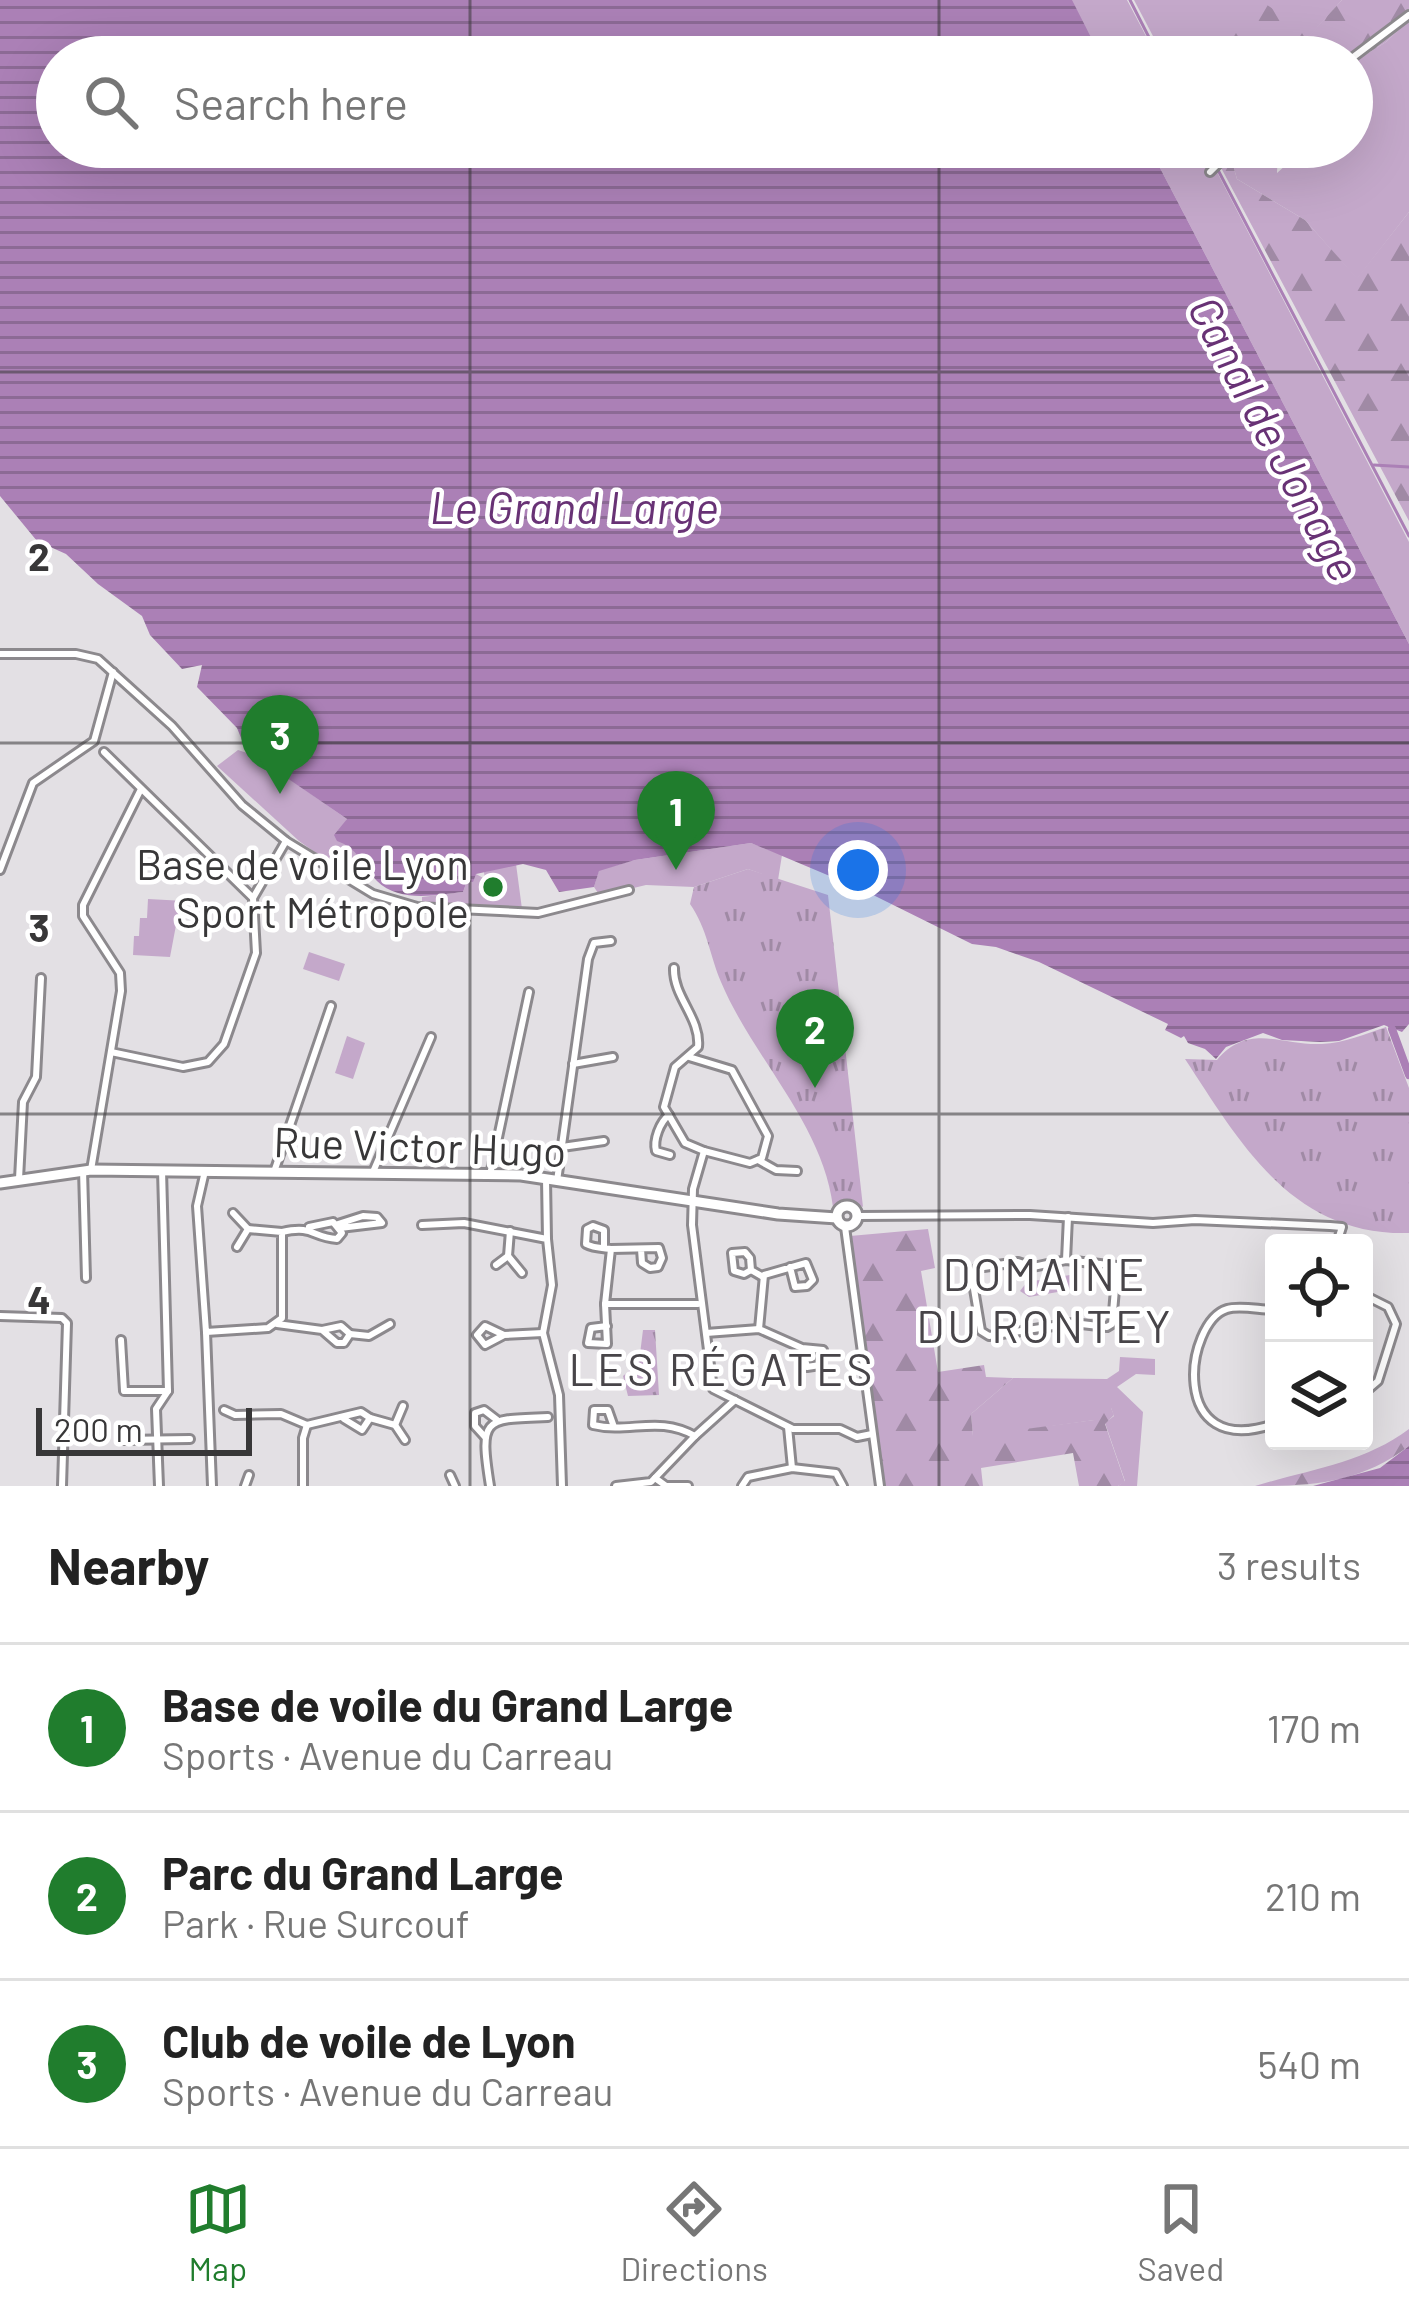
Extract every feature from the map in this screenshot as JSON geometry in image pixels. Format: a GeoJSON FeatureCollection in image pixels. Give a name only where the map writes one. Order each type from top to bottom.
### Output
{"type":"FeatureCollection","features":[{"type":"Feature","properties":{"kind":"street"},"geometry":{"type":"LineString","coordinates":[[1373,42],[1409,15]]}},
{"type":"Feature","properties":{"kind":"street"},"geometry":{"type":"LineString","coordinates":[[1210,172],[1216,168]]}},
{"type":"Feature","properties":{"kind":"street"},"geometry":{"type":"LineString","coordinates":[[0,654],[76,654],[98,659],[172,726],[222,786],[286,842],[373,894],[417,907],[538,913],[629,890]]}},
{"type":"Feature","properties":{"kind":"street"},"geometry":{"type":"LineString","coordinates":[[0,870],[33,783],[94,741],[113,672]]}},
{"type":"Feature","properties":{"kind":"street"},"geometry":{"type":"LineString","coordinates":[[104,752],[254,898]]}},
{"type":"Feature","properties":{"kind":"street"},"geometry":{"type":"LineString","coordinates":[[86,1278],[87,1170],[111,1052],[120,973],[83,916],[83,905],[141,789]]}},
{"type":"Feature","properties":{"kind":"street"},"geometry":{"type":"LineString","coordinates":[[111,1052],[183,1067],[208,1062],[224,1044],[256,953],[254,898],[286,842]]}},
{"type":"Feature","properties":{"kind":"street"},"geometry":{"type":"LineString","coordinates":[[562,1486],[559,1395],[543,1333],[552,1285],[547,1240],[552,1180],[562,1147],[588,959],[594,943],[611,941]]}},
{"type":"Feature","properties":{"kind":"street"},"geometry":{"type":"LineString","coordinates":[[674,968],[674,980],[700,1033],[698,1047],[675,1067],[664,1107],[685,1143],[750,1163],[762,1158],[769,1136],[732,1070],[689,1057]]}},
{"type":"Feature","properties":{"kind":"street"},"geometry":{"type":"LineString","coordinates":[[19,1179],[23,1102],[36,1077],[41,978]]}},
{"type":"Feature","properties":{"kind":"street"},"geometry":{"type":"LineString","coordinates":[[490,1175],[529,992]]}},
{"type":"Feature","properties":{"kind":"street"},"geometry":{"type":"LineString","coordinates":[[274,1172],[332,1006]]}},
{"type":"Feature","properties":{"kind":"street"},"geometry":{"type":"LineString","coordinates":[[373,1174],[431,1037]]}},
{"type":"Feature","properties":{"kind":"street"},"geometry":{"type":"LineString","coordinates":[[573,1064],[613,1057]]}},
{"type":"Feature","properties":{"kind":"street"},"geometry":{"type":"LineString","coordinates":[[668,1115],[654,1146],[670,1155]]}},
{"type":"Feature","properties":{"kind":"street"},"geometry":{"type":"LineString","coordinates":[[562,1147],[604,1141]]}},
{"type":"Feature","properties":{"kind":"street"},"geometry":{"type":"LineString","coordinates":[[704,1150],[692,1202],[716,1418]]}},
{"type":"Feature","properties":{"kind":"street"},"geometry":{"type":"LineString","coordinates":[[758,1160],[776,1170],[797,1171]]}},
{"type":"Feature","properties":{"kind":"street","name":"Rue Victor Hugo"},"geometry":{"type":"LineString","coordinates":[[0,1183],[87,1170],[490,1175],[841,1222]]}},
{"type":"Feature","properties":{"kind":"street"},"geometry":{"type":"LineString","coordinates":[[159,1486],[156,1409],[168,1391],[162,1170]]}},
{"type":"Feature","properties":{"kind":"street"},"geometry":{"type":"LineString","coordinates":[[205,1171],[196,1206],[212,1486]]}},
{"type":"Feature","properties":{"kind":"street"},"geometry":{"type":"LineString","coordinates":[[841,1222],[855,1223],[855,1210],[846,1206],[838,1211],[880,1486]]}},
{"type":"Feature","properties":{"kind":"street"},"geometry":{"type":"LineString","coordinates":[[233,1213],[248,1229],[282,1232],[382,1223],[377,1217],[363,1216],[339,1226]]}},
{"type":"Feature","properties":{"kind":"street"},"geometry":{"type":"LineString","coordinates":[[857,1216],[1195,1220],[1342,1227],[1340,1234]]}},
{"type":"Feature","properties":{"kind":"street"},"geometry":{"type":"LineString","coordinates":[[1066,1260],[1068,1217]]}},
{"type":"Feature","properties":{"kind":"street"},"geometry":{"type":"LineString","coordinates":[[422,1225],[464,1222],[547,1240]]}},
{"type":"Feature","properties":{"kind":"street"},"geometry":{"type":"LineString","coordinates":[[309,1228],[331,1239],[341,1235],[339,1226]]}},
{"type":"Feature","properties":{"kind":"street"},"geometry":{"type":"LineString","coordinates":[[237,1247],[248,1229]]}},
{"type":"Feature","properties":{"kind":"street"},"geometry":{"type":"LineString","coordinates":[[510,1231],[508,1256],[522,1273]]}},
{"type":"Feature","properties":{"kind":"street"},"geometry":{"type":"LineString","coordinates":[[278,1324],[282,1318],[282,1232]]}},
{"type":"Feature","properties":{"kind":"street"},"geometry":{"type":"LineString","coordinates":[[607,1326],[608,1249],[641,1249]]}},
{"type":"Feature","properties":{"kind":"street"},"geometry":{"type":"LineString","coordinates":[[496,1265],[508,1256]]}},
{"type":"Feature","properties":{"kind":"street"},"geometry":{"type":"LineString","coordinates":[[1066,1260],[1117,1267],[1111,1325],[1073,1324],[989,1336],[981,1331],[972,1277],[977,1268],[1018,1262],[1033,1267],[1066,1260]]}},
{"type":"Feature","properties":{"kind":"street"},"geometry":{"type":"LineString","coordinates":[[763,1277],[790,1267],[810,1265],[811,1283],[795,1287],[790,1267]]}},
{"type":"Feature","properties":{"kind":"street"},"geometry":{"type":"LineString","coordinates":[[751,1270],[763,1277]]}},
{"type":"Feature","properties":{"kind":"street"},"geometry":{"type":"LineString","coordinates":[[759,1329],[763,1277]]}},
{"type":"Feature","properties":{"kind":"street"},"geometry":{"type":"LineString","coordinates":[[1373,1299],[1388,1307],[1396,1324],[1381,1375],[1373,1384]]}},
{"type":"Feature","properties":{"kind":"street"},"geometry":{"type":"LineString","coordinates":[[605,1304],[700,1304]]}},
{"type":"Feature","properties":{"kind":"street"},"geometry":{"type":"LineString","coordinates":[[1265,1310],[1228,1308],[1209,1320],[1201,1334],[1196,1396],[1200,1410],[1213,1425],[1234,1433],[1265,1426]]}},
{"type":"Feature","properties":{"kind":"street"},"geometry":{"type":"LineString","coordinates":[[0,1316],[62,1318],[67,1323],[62,1486]]}},
{"type":"Feature","properties":{"kind":"street"},"geometry":{"type":"LineString","coordinates":[[206,1332],[278,1324],[322,1330],[341,1325],[350,1334],[369,1336],[390,1324]]}},
{"type":"Feature","properties":{"kind":"street"},"geometry":{"type":"LineString","coordinates":[[706,1333],[759,1329],[802,1348]]}},
{"type":"Feature","properties":{"kind":"street"},"geometry":{"type":"LineString","coordinates":[[322,1330],[337,1343],[344,1343],[350,1334]]}},
{"type":"Feature","properties":{"kind":"street"},"geometry":{"type":"LineString","coordinates":[[504,1335],[543,1333]]}},
{"type":"Feature","properties":{"kind":"street"},"geometry":{"type":"LineString","coordinates":[[121,1340],[124,1391],[168,1391]]}},
{"type":"Feature","properties":{"kind":"street"},"geometry":{"type":"LineString","coordinates":[[715,1390],[788,1427],[840,1429],[857,1437],[872,1434]]}},
{"type":"Feature","properties":{"kind":"street"},"geometry":{"type":"LineString","coordinates":[[616,1486],[651,1482],[736,1400]]}},
{"type":"Feature","properties":{"kind":"street"},"geometry":{"type":"LineString","coordinates":[[395,1425],[404,1406]]}},
{"type":"Feature","properties":{"kind":"street"},"geometry":{"type":"LineString","coordinates":[[224,1410],[228,1414],[281,1414],[307,1426],[361,1412],[395,1425],[405,1440]]}},
{"type":"Feature","properties":{"kind":"street"},"geometry":{"type":"LineString","coordinates":[[486,1438],[475,1426],[475,1413],[484,1410],[497,1420],[548,1417]]}},
{"type":"Feature","properties":{"kind":"street"},"geometry":{"type":"LineString","coordinates":[[344,1419],[362,1430],[370,1418]]}},
{"type":"Feature","properties":{"kind":"street"},"geometry":{"type":"LineString","coordinates":[[490,1486],[486,1438],[497,1420]]}},
{"type":"Feature","properties":{"kind":"street"},"geometry":{"type":"LineString","coordinates":[[614,1427],[674,1424],[694,1436]]}},
{"type":"Feature","properties":{"kind":"street"},"geometry":{"type":"LineString","coordinates":[[304,1486],[307,1426]]}},
{"type":"Feature","properties":{"kind":"street"},"geometry":{"type":"LineString","coordinates":[[788,1427],[792,1468]]}},
{"type":"Feature","properties":{"kind":"street"},"geometry":{"type":"LineString","coordinates":[[121,1440],[190,1439]]}},
{"type":"Feature","properties":{"kind":"street"},"geometry":{"type":"LineString","coordinates":[[742,1486],[748,1477],[792,1468],[840,1475],[843,1486]]}},
{"type":"Feature","properties":{"kind":"street"},"geometry":{"type":"LineString","coordinates":[[822,1471],[822,1486]]}},
{"type":"Feature","properties":{"kind":"street"},"geometry":{"type":"LineString","coordinates":[[762,1474],[762,1486]]}},
{"type":"Feature","properties":{"kind":"street"},"geometry":{"type":"LineString","coordinates":[[245,1486],[249,1475]]}},
{"type":"Feature","properties":{"kind":"street"},"geometry":{"type":"LineString","coordinates":[[450,1475],[455,1486]]}},
{"type":"Feature","properties":{"kind":"street"},"geometry":{"type":"LineString","coordinates":[[655,1478],[666,1486],[688,1486]]}},
{"type":"Feature","properties":{"kind":"green space"},"geometry":{"type":"Polygon","coordinates":[[[1071,0],[1127,0],[1146,36],[1090,36],[1071,0]]]}},
{"type":"Feature","properties":{"kind":"green space"},"geometry":{"type":"Polygon","coordinates":[[[1134,0],[1342,0],[1310,36],[1153,36],[1134,0]]]}},
{"type":"Feature","properties":{"kind":"green space"},"geometry":{"type":"Polygon","coordinates":[[[1342,0],[1409,0],[1409,20],[1373,50],[1373,36],[1309,36],[1342,0]]]}},
{"type":"Feature","properties":{"kind":"green space"},"geometry":{"type":"Polygon","coordinates":[[[1261,1],[1276,11],[1292,3],[1300,10],[1305,36],[1227,36],[1227,18],[1261,1]]]}},
{"type":"Feature","properties":{"kind":"green space"},"geometry":{"type":"Polygon","coordinates":[[[1409,20],[1409,212],[1357,279],[1305,220],[1237,179],[1234,168],[1277,168],[1277,173],[1283,168],[1373,168],[1373,50],[1409,20]]]}},
{"type":"Feature","properties":{"kind":"green space"},"geometry":{"type":"Polygon","coordinates":[[[1160,168],[1215,168],[1409,542],[1409,644],[1160,168]]]}},
{"type":"Feature","properties":{"kind":"green space"},"geometry":{"type":"Polygon","coordinates":[[[1221,168],[1234,168],[1237,179],[1305,220],[1357,278],[1409,212],[1409,521],[1221,168]]]}},
{"type":"Feature","properties":{"kind":"green space"},"geometry":{"type":"Polygon","coordinates":[[[238,750],[256,756],[347,819],[341,831],[345,842],[368,866],[359,883],[299,841],[217,766],[238,750]]]}},
{"type":"Feature","properties":{"kind":"green space"},"geometry":{"type":"Polygon","coordinates":[[[751,843],[782,855],[778,880],[748,869],[694,887],[646,885],[600,896],[594,887],[599,870],[751,843]]]}},
{"type":"Feature","properties":{"kind":"green space","name":"Base de voile Lyon Sport Métropole"},"geometry":{"type":"Polygon","coordinates":[[[516,864],[522,909],[422,904],[422,897],[463,892],[476,874],[485,879],[484,872],[516,864]]]}},
{"type":"Feature","properties":{"kind":"green space"},"geometry":{"type":"Polygon","coordinates":[[[748,869],[828,895],[863,1207],[849,1200],[833,1207],[816,1148],[735,1010],[690,904],[694,887],[748,869]]]}},
{"type":"Feature","properties":{"kind":"green space"},"geometry":{"type":"Polygon","coordinates":[[[148,899],[185,901],[184,920],[177,920],[170,957],[133,955],[140,918],[147,918],[148,899]]]}},
{"type":"Feature","properties":{"kind":"green space"},"geometry":{"type":"Polygon","coordinates":[[[309,952],[345,964],[339,981],[303,969],[309,952]]]}},
{"type":"Feature","properties":{"kind":"green space"},"geometry":{"type":"Polygon","coordinates":[[[1386,1027],[1409,1088],[1409,1233],[1368,1230],[1301,1202],[1250,1152],[1185,1059],[1217,1060],[1229,1048],[1254,1039],[1322,1044],[1386,1027]]]}},
{"type":"Feature","properties":{"kind":"green space"},"geometry":{"type":"Polygon","coordinates":[[[347,1036],[365,1043],[353,1079],[335,1073],[347,1036]]]}},
{"type":"Feature","properties":{"kind":"green space"},"geometry":{"type":"Polygon","coordinates":[[[928,1229],[935,1268],[921,1271],[938,1372],[984,1365],[986,1377],[1013,1378],[971,1414],[973,1436],[1094,1420],[1102,1406],[1111,1408],[1114,1415],[1105,1424],[1125,1482],[1079,1486],[1073,1453],[981,1468],[983,1486],[883,1486],[850,1236],[928,1229]]]}},
{"type":"Feature","properties":{"kind":"green space"},"geometry":{"type":"Polygon","coordinates":[[[1076,1274],[1075,1289],[1029,1297],[1020,1291],[1027,1282],[1076,1274]]]}},
{"type":"Feature","properties":{"kind":"green space"},"geometry":{"type":"Polygon","coordinates":[[[643,1330],[655,1330],[659,1395],[628,1396],[623,1376],[639,1362],[643,1330]]]}},
{"type":"Feature","properties":{"kind":"green space"},"geometry":{"type":"Polygon","coordinates":[[[1120,1357],[1155,1359],[1155,1375],[1136,1374],[1117,1387],[1143,1412],[1137,1486],[1118,1486],[1125,1481],[1105,1423],[1114,1416],[1111,1408],[1095,1420],[973,1437],[971,1414],[1013,1378],[1107,1379],[1119,1371],[1120,1357]]]}},
{"type":"Feature","properties":{"kind":"green space"},"geometry":{"type":"Polygon","coordinates":[[[1409,1429],[1409,1446],[1373,1468],[1317,1483],[1255,1486],[1354,1458],[1409,1429]]]}},
{"type":"Feature","properties":{"kind":"water","name":"Le Grand Large"},"geometry":{"type":"Polygon","coordinates":[[[0,0],[1072,0],[1090,36],[36,36],[36,168],[1160,168],[1409,644],[1409,1024],[1402,1032],[1384,1025],[1339,1041],[1282,1040],[1263,1033],[1226,1047],[1216,1059],[1184,1036],[1165,1030],[1168,1024],[1039,962],[972,944],[863,890],[751,843],[635,860],[599,871],[594,887],[559,892],[546,870],[523,864],[476,874],[463,892],[418,896],[396,892],[377,881],[355,853],[337,841],[334,835],[347,819],[246,750],[237,728],[197,687],[202,665],[182,669],[150,635],[142,616],[66,554],[37,541],[0,496],[0,0]]]}},
{"type":"Feature","properties":{"kind":"water"},"geometry":{"type":"Polygon","coordinates":[[[1409,1446],[1409,1486],[1313,1486],[1380,1468],[1409,1446]]]}},
{"type":"Feature","properties":{"kind":"waterway"},"geometry":{"type":"LineString","coordinates":[[1130,0],[1148,36]]}},
{"type":"Feature","properties":{"kind":"waterway"},"geometry":{"type":"LineString","coordinates":[[1218,170],[1409,536]]}},
{"type":"Feature","properties":{"kind":"waterway"},"geometry":{"type":"LineString","coordinates":[[1374,465],[1409,467]]}},
{"type":"Feature","properties":{"kind":"waterway"},"geometry":{"type":"LineString","coordinates":[[1392,1029],[1409,1075]]}},
{"type":"Feature","properties":{"kind":"place","name":"Club de voile de Lyon"},"geometry":{"type":"Point","coordinates":[280,794]}},
{"type":"Feature","properties":{"kind":"place","name":"Base de voile du Grand Large"},"geometry":{"type":"Point","coordinates":[676,870]}},
{"type":"Feature","properties":{"kind":"place","name":"Base de voile Lyon Sport Métropole"},"geometry":{"type":"Point","coordinates":[493,887]}},
{"type":"Feature","properties":{"kind":"place","name":"Parc du Grand Large"},"geometry":{"type":"Point","coordinates":[815,1088]}},
{"type":"Feature","properties":{"kind":"district","name":"DOMAINE DU RONTEY"},"geometry":{"type":"Point","coordinates":[1045,1299]}},
{"type":"Feature","properties":{"kind":"district","name":"LES RÉGATES"},"geometry":{"type":"Point","coordinates":[722,1368]}},
{"type":"Feature","properties":{"kind":"water label","name":"Canal de Jonage"},"geometry":{"type":"Point","coordinates":[1276,438]}}]}
